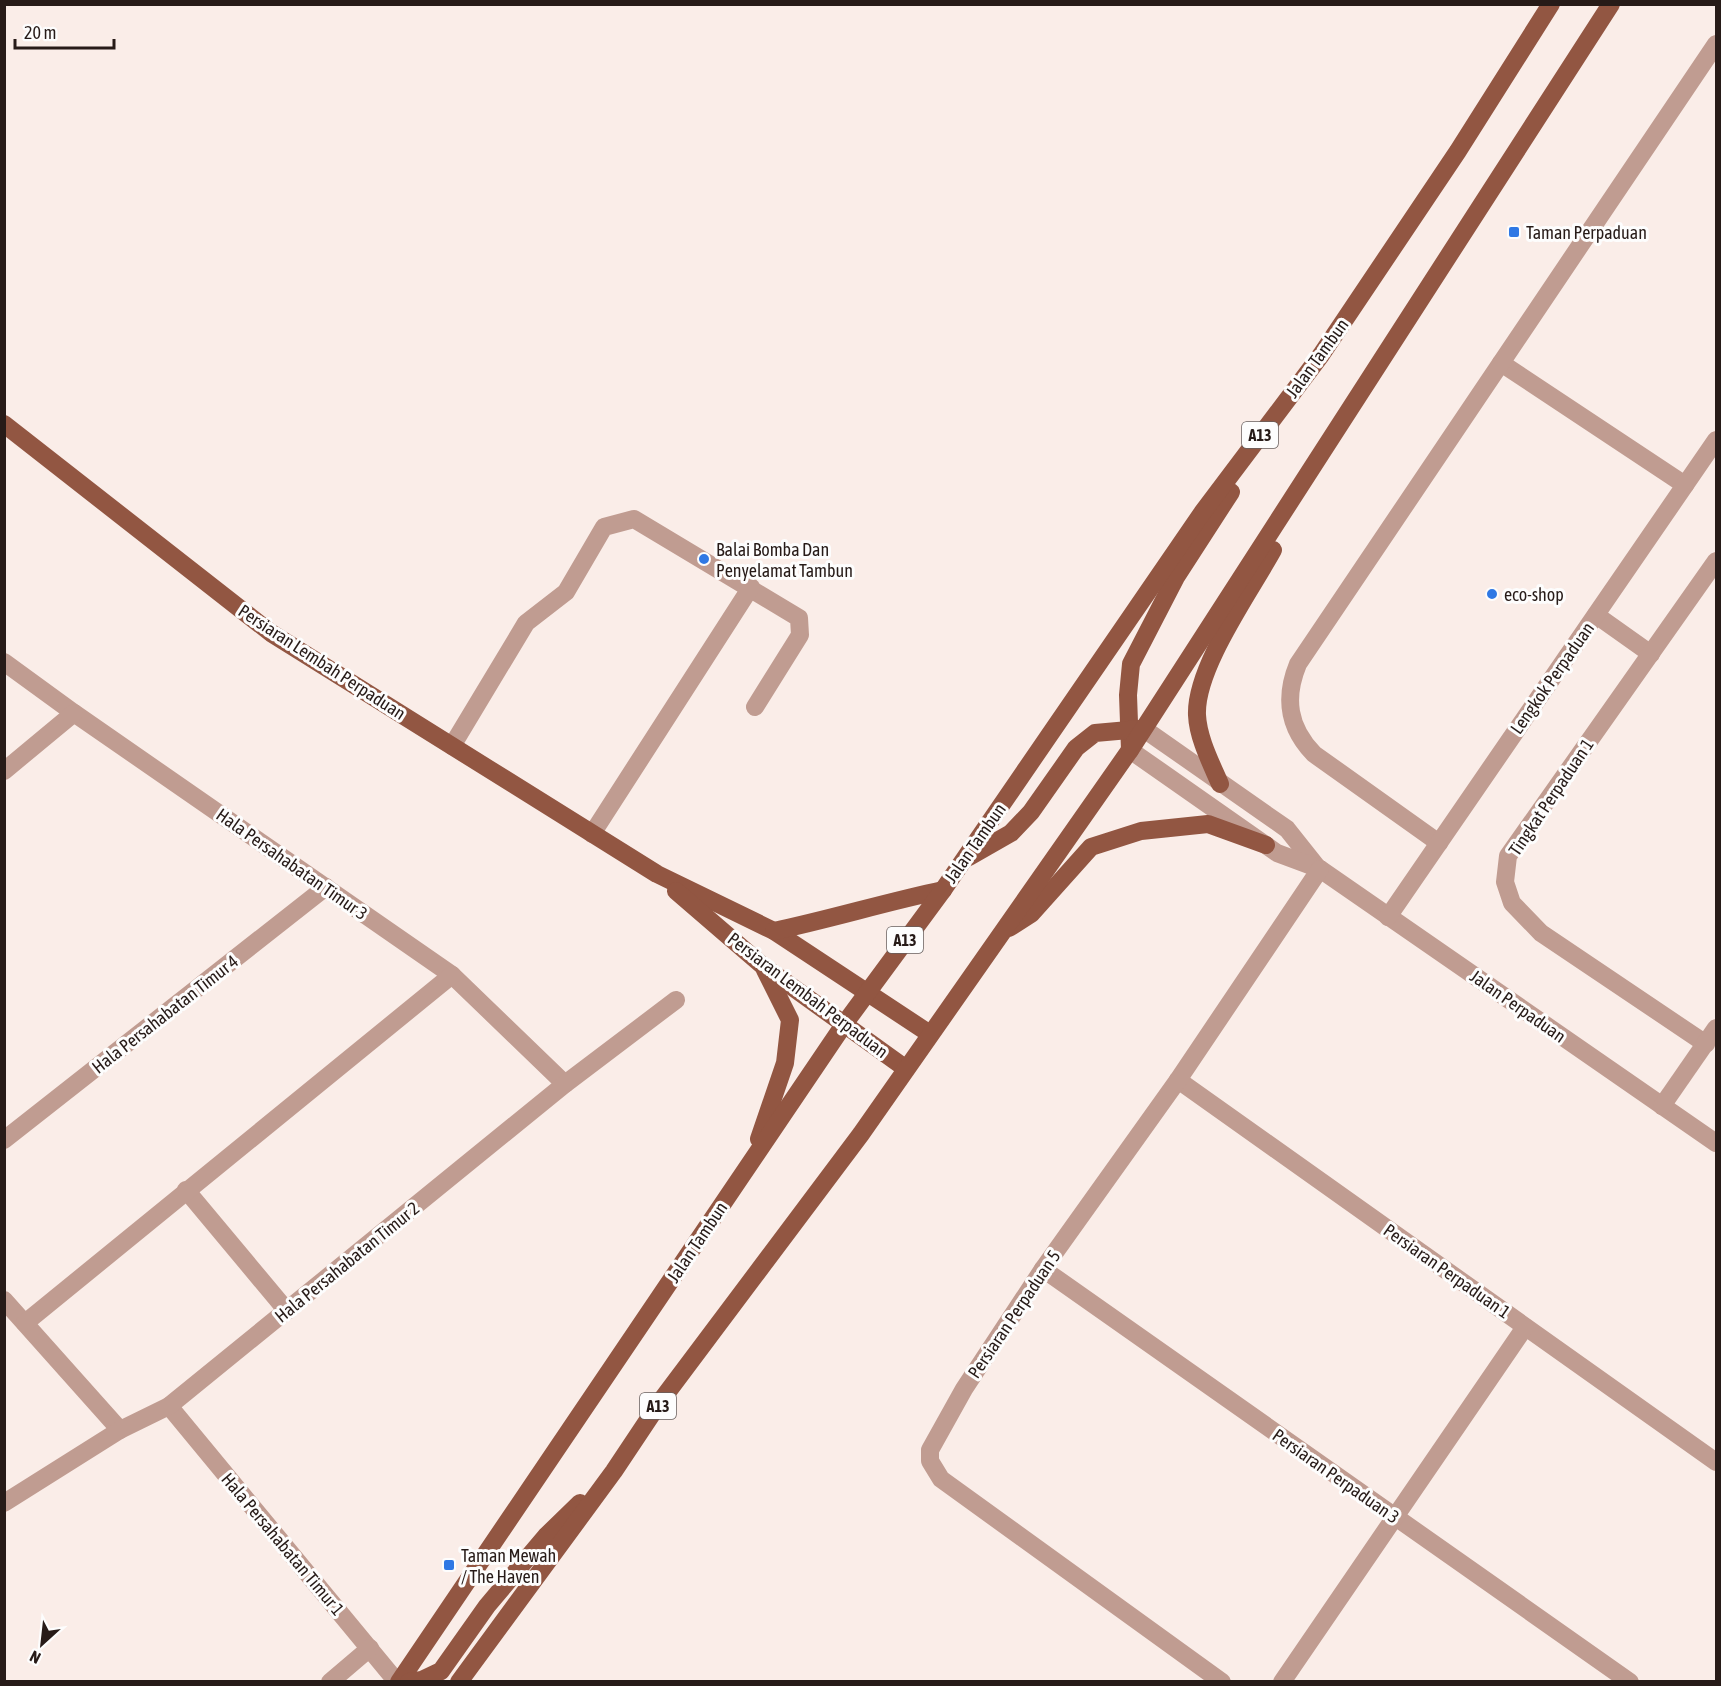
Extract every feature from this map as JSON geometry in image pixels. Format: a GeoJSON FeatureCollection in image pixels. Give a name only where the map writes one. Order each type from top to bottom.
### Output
{"type":"FeatureCollection","features":[{"type":"Feature","properties":{"kind":"main road","name":"Jalan Tambun"},"geometry":{"type":"LineString","coordinates":[[398,1682],[845,1023],[943,890],[1202,513],[1321,355],[1458,151],[1551,4]]}},
{"type":"Feature","properties":{"kind":"main road"},"geometry":{"type":"LineString","coordinates":[[1130,750],[1136,729],[1358,399],[1611,4]]}},
{"type":"Feature","properties":{"kind":"main road"},"geometry":{"type":"LineString","coordinates":[[1136,729],[1128,695],[1131,664],[1176,577],[1321,355]]}},
{"type":"Feature","properties":{"kind":"main road"},"geometry":{"type":"LineString","coordinates":[[1220,784],[1204,746],[1197,714],[1204,672],[1358,399]]}},
{"type":"Feature","properties":{"kind":"main road","name":"Persiaran Lembah Perpaduan"},"geometry":{"type":"LineString","coordinates":[[4,424],[271,633],[657,874],[774,931],[868,990],[930,1034]]}},
{"type":"Feature","properties":{"kind":"main road"},"geometry":{"type":"LineString","coordinates":[[962,861],[1018,826],[1031,812],[1076,748],[1095,733],[1136,729]]}},
{"type":"Feature","properties":{"kind":"main road","name":"A13"},"geometry":{"type":"LineString","coordinates":[[459,1682],[614,1471],[660,1402],[861,1134],[905,1068],[1005,931],[1053,857],[1130,750]]}},
{"type":"Feature","properties":{"kind":"main road"},"geometry":{"type":"LineString","coordinates":[[1005,931],[1031,915],[1091,847],[1141,831],[1208,824],[1266,845]]}},
{"type":"Feature","properties":{"kind":"main road","name":"Persiaran Lembah Perpaduan"},"geometry":{"type":"LineString","coordinates":[[657,874],[763,966],[905,1068]]}},
{"type":"Feature","properties":{"kind":"main road"},"geometry":{"type":"LineString","coordinates":[[774,931],[943,890]]}},
{"type":"Feature","properties":{"kind":"main road"},"geometry":{"type":"LineString","coordinates":[[749,1165],[785,1063],[790,1020],[763,966]]}},
{"type":"Feature","properties":{"kind":"main road"},"geometry":{"type":"LineString","coordinates":[[409,1682],[422,1680],[441,1671],[487,1606],[546,1536],[614,1471]]}},
{"type":"Feature","properties":{"kind":"street"},"geometry":{"type":"LineString","coordinates":[[1439,843],[1314,754],[1304,743],[1291,717],[1289,700],[1291,682],[1298,664],[1716,44]]}},
{"type":"Feature","properties":{"kind":"street"},"geometry":{"type":"LineString","coordinates":[[1501,363],[1685,485]]}},
{"type":"Feature","properties":{"kind":"street","name":"Lengkok Perpaduan"},"geometry":{"type":"LineString","coordinates":[[1388,917],[1716,440]]}},
{"type":"Feature","properties":{"kind":"street"},"geometry":{"type":"LineString","coordinates":[[452,746],[526,623],[566,592],[604,527],[634,519],[799,618],[800,635],[755,707]]}},
{"type":"Feature","properties":{"kind":"street","name":"Tingkat Perpaduan 1"},"geometry":{"type":"LineString","coordinates":[[1706,1044],[1541,933],[1512,903],[1505,882],[1508,856],[1716,561]]}},
{"type":"Feature","properties":{"kind":"street"},"geometry":{"type":"LineString","coordinates":[[592,834],[750,587]]}},
{"type":"Feature","properties":{"kind":"street"},"geometry":{"type":"LineString","coordinates":[[1596,615],[1651,654]]}},
{"type":"Feature","properties":{"kind":"street","name":"Hala Persahabatan Timur 3"},"geometry":{"type":"LineString","coordinates":[[4,662],[452,975],[565,1084]]}},
{"type":"Feature","properties":{"kind":"street"},"geometry":{"type":"LineString","coordinates":[[4,771],[74,713]]}},
{"type":"Feature","properties":{"kind":"street","name":"Jalan Perpaduan"},"geometry":{"type":"LineString","coordinates":[[1136,729],[1287,829],[1320,869]]}},
{"type":"Feature","properties":{"kind":"street","name":"Jalan Perpaduan"},"geometry":{"type":"LineString","coordinates":[[1130,750],[1277,853],[1320,869],[1716,1143]]}},
{"type":"Feature","properties":{"kind":"street","name":"Persiaran Perpaduan 5"},"geometry":{"type":"LineString","coordinates":[[1222,1682],[941,1479],[934,1471],[930,1461],[933,1439],[1043,1269],[1178,1080],[1320,869]]}},
{"type":"Feature","properties":{"kind":"street","name":"Hala Persahabatan Timur 4"},"geometry":{"type":"LineString","coordinates":[[4,1140],[326,887]]}},
{"type":"Feature","properties":{"kind":"street"},"geometry":{"type":"LineString","coordinates":[[25,1323],[452,975]]}},
{"type":"Feature","properties":{"kind":"street","name":"Hala Persahabatan Timur 2"},"geometry":{"type":"LineString","coordinates":[[4,1503],[120,1430],[169,1406],[565,1084],[676,1000]]}},
{"type":"Feature","properties":{"kind":"street"},"geometry":{"type":"LineString","coordinates":[[1662,1106],[1716,1029]]}},
{"type":"Feature","properties":{"kind":"street","name":"Persiaran Perpaduan 1"},"geometry":{"type":"LineString","coordinates":[[1178,1080],[1716,1460]]}},
{"type":"Feature","properties":{"kind":"street"},"geometry":{"type":"LineString","coordinates":[[186,1190],[287,1311]]}},
{"type":"Feature","properties":{"kind":"street","name":"Persiaran Perpaduan 3"},"geometry":{"type":"LineString","coordinates":[[1043,1269],[1630,1682]]}},
{"type":"Feature","properties":{"kind":"street"},"geometry":{"type":"LineString","coordinates":[[4,1300],[120,1430]]}},
{"type":"Feature","properties":{"kind":"street"},"geometry":{"type":"LineString","coordinates":[[1282,1682],[1396,1519],[1525,1327]]}},
{"type":"Feature","properties":{"kind":"street","name":"Hala Persahabatan Timur 1"},"geometry":{"type":"LineString","coordinates":[[169,1406],[398,1682]]}},
{"type":"Feature","properties":{"kind":"street"},"geometry":{"type":"LineString","coordinates":[[330,1682],[370,1648]]}},
{"type":"Feature","properties":{"kind":"place","name":"Taman Perpaduan"},"geometry":{"type":"Point","coordinates":[1514,232]}},
{"type":"Feature","properties":{"kind":"place","name":"Balai Bomba Dan Penyelamat Tambun"},"geometry":{"type":"Point","coordinates":[704,559]}},
{"type":"Feature","properties":{"kind":"place","name":"eco-shop"},"geometry":{"type":"Point","coordinates":[1492,594]}},
{"type":"Feature","properties":{"kind":"place","name":"Taman Mewah / The Haven"},"geometry":{"type":"Point","coordinates":[449,1565]}}]}
